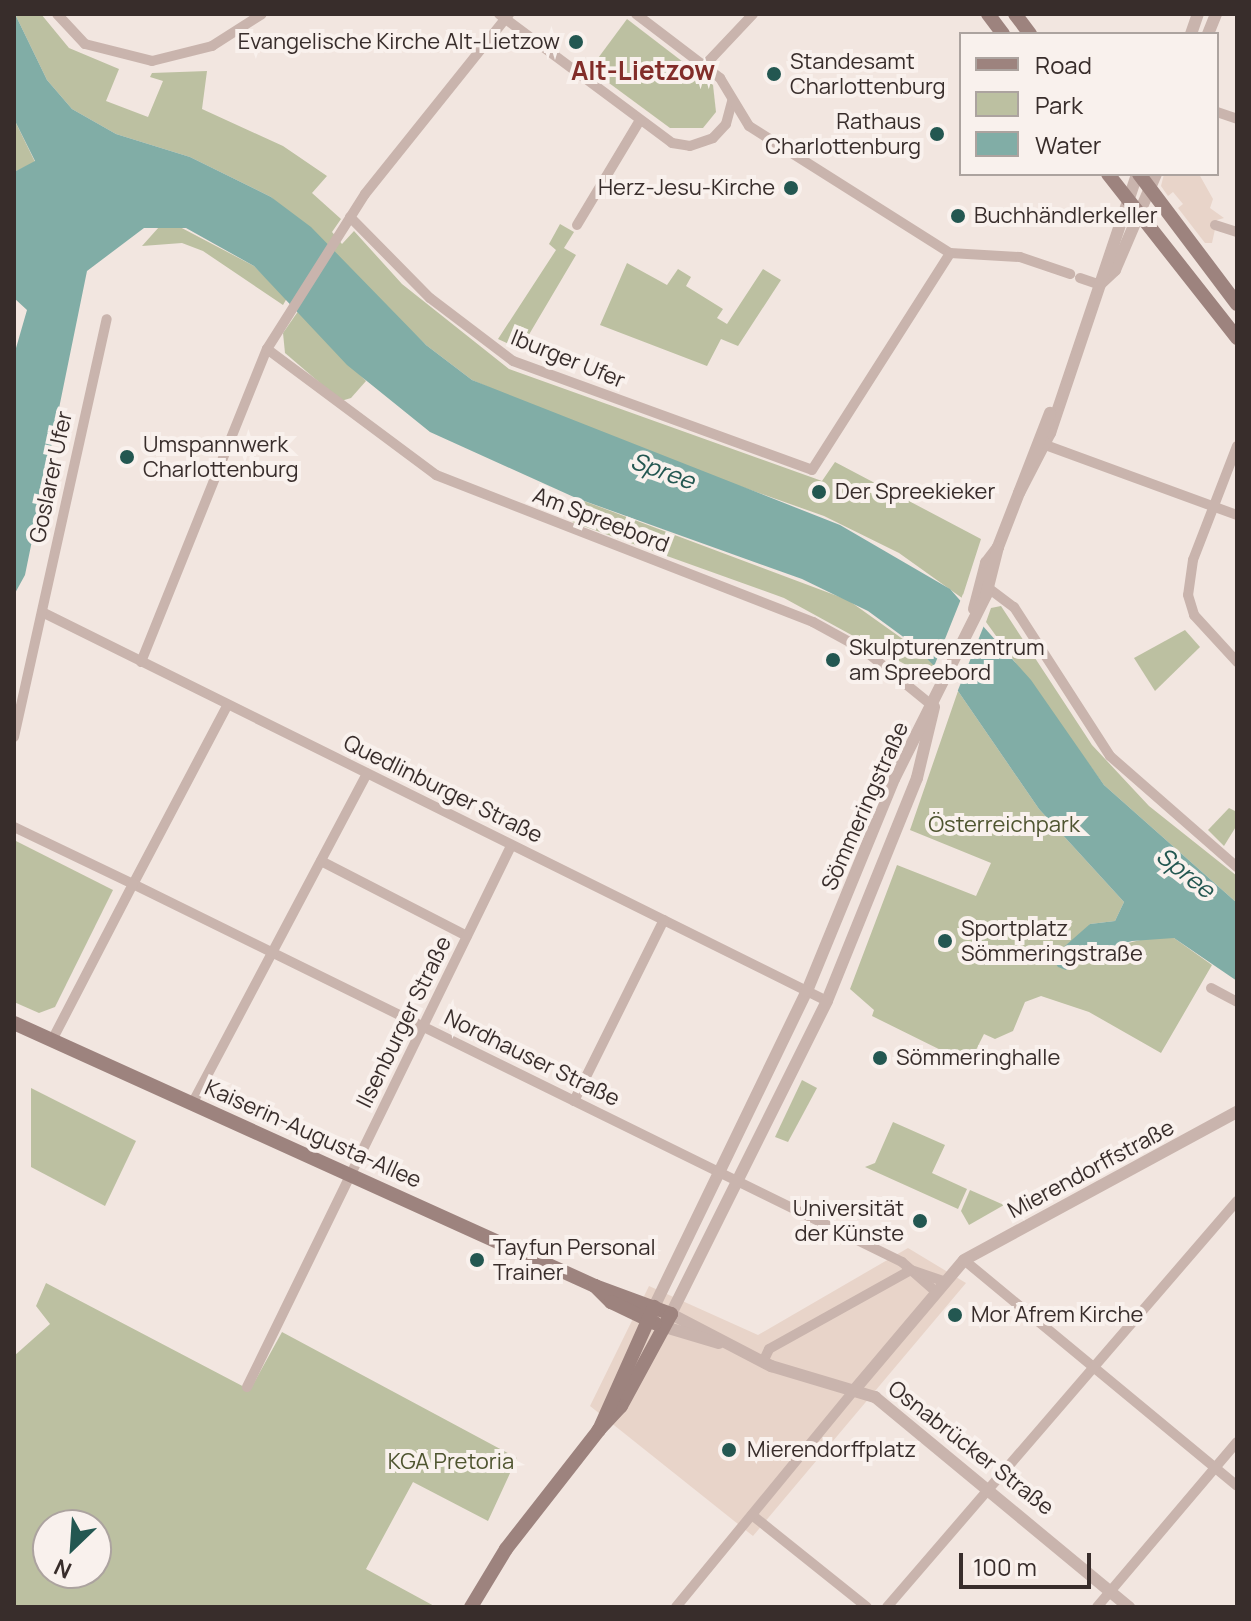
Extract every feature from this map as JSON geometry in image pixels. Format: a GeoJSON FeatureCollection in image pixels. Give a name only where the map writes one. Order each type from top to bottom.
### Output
{"type":"FeatureCollection","features":[{"type":"Feature","properties":{"kind":"main road"},"geometry":{"type":"LineString","coordinates":[[988,14],[1002,32]]}},
{"type":"Feature","properties":{"kind":"main road"},"geometry":{"type":"LineString","coordinates":[[1015,14],[1028,32]]}},
{"type":"Feature","properties":{"kind":"main road"},"geometry":{"type":"LineString","coordinates":[[1109,176],[1237,338]]}},
{"type":"Feature","properties":{"kind":"main road"},"geometry":{"type":"LineString","coordinates":[[1140,176],[1237,304]]}},
{"type":"Feature","properties":{"kind":"main road","name":"Kaiserin-Augusta-Allee"},"geometry":{"type":"LineString","coordinates":[[14,1023],[668,1321]]}},
{"type":"Feature","properties":{"kind":"main road"},"geometry":{"type":"LineString","coordinates":[[615,1404],[651,1313]]}},
{"type":"Feature","properties":{"kind":"main road"},"geometry":{"type":"LineString","coordinates":[[471,1607],[515,1535],[599,1430],[668,1321]]}},
{"type":"Feature","properties":{"kind":"street"},"geometry":{"type":"LineString","coordinates":[[57,14],[85,44],[152,61],[212,46],[262,14]]}},
{"type":"Feature","properties":{"kind":"street"},"geometry":{"type":"LineString","coordinates":[[636,14],[705,65],[744,122],[950,253],[1020,257],[1100,284],[1110,280],[1155,176]]}},
{"type":"Feature","properties":{"kind":"street"},"geometry":{"type":"LineString","coordinates":[[705,65],[753,14]]}},
{"type":"Feature","properties":{"kind":"street"},"geometry":{"type":"LineString","coordinates":[[141,662],[267,349],[278,329],[350,217],[505,16],[672,143],[690,146],[713,138],[727,122],[732,101]]}},
{"type":"Feature","properties":{"kind":"street"},"geometry":{"type":"LineString","coordinates":[[577,225],[640,120]]}},
{"type":"Feature","properties":{"kind":"street"},"geometry":{"type":"LineString","coordinates":[[727,122],[744,122]]}},
{"type":"Feature","properties":{"kind":"street"},"geometry":{"type":"LineString","coordinates":[[934,707],[1054,407],[1137,176]]}},
{"type":"Feature","properties":{"kind":"street","name":"Iburger Ufer"},"geometry":{"type":"LineString","coordinates":[[350,217],[430,298],[519,365],[812,470],[950,253]]}},
{"type":"Feature","properties":{"kind":"street"},"geometry":{"type":"LineString","coordinates":[[1215,225],[1237,232]]}},
{"type":"Feature","properties":{"kind":"street","name":"Goslarer Ufer"},"geometry":{"type":"LineString","coordinates":[[14,737],[107,319]]}},
{"type":"Feature","properties":{"kind":"street","name":"Am Spreebord"},"geometry":{"type":"LineString","coordinates":[[267,349],[436,475],[813,622],[864,650],[934,707]]}},
{"type":"Feature","properties":{"kind":"street"},"geometry":{"type":"LineString","coordinates":[[1040,443],[1237,515]]}},
{"type":"Feature","properties":{"kind":"street"},"geometry":{"type":"LineString","coordinates":[[1237,446],[1188,575],[1188,595],[1194,615],[1237,662]]}},
{"type":"Feature","properties":{"kind":"street"},"geometry":{"type":"LineString","coordinates":[[980,594],[1014,607],[1110,756],[1237,867]]}},
{"type":"Feature","properties":{"kind":"street","name":"Quedlinburger Straße"},"geometry":{"type":"LineString","coordinates":[[42,612],[827,1001]]}},
{"type":"Feature","properties":{"kind":"street"},"geometry":{"type":"LineString","coordinates":[[52,1040],[227,706]]}},
{"type":"Feature","properties":{"kind":"street","name":"Sömmeringstraße"},"geometry":{"type":"LineString","coordinates":[[651,1313],[807,991],[894,779],[934,707]]}},
{"type":"Feature","properties":{"kind":"street","name":"Sömmeringstraße"},"geometry":{"type":"LineString","coordinates":[[668,1321],[827,1001],[917,778],[934,707]]}},
{"type":"Feature","properties":{"kind":"street"},"geometry":{"type":"LineString","coordinates":[[192,1104],[367,774]]}},
{"type":"Feature","properties":{"kind":"street","name":"Nordhauser Straße"},"geometry":{"type":"LineString","coordinates":[[14,827],[720,1172],[939,1286]]}},
{"type":"Feature","properties":{"kind":"street","name":"Ilsenburger Straße"},"geometry":{"type":"LineString","coordinates":[[247,1387],[511,846]]}},
{"type":"Feature","properties":{"kind":"street"},"geometry":{"type":"LineString","coordinates":[[321,861],[467,936]]}},
{"type":"Feature","properties":{"kind":"street"},"geometry":{"type":"LineString","coordinates":[[574,1101],[664,920]]}},
{"type":"Feature","properties":{"kind":"street"},"geometry":{"type":"LineString","coordinates":[[1211,988],[1237,1002]]}},
{"type":"Feature","properties":{"kind":"street","name":"Mierendorffstraße"},"geometry":{"type":"LineString","coordinates":[[964,1260],[1237,1112]]}},
{"type":"Feature","properties":{"kind":"street"},"geometry":{"type":"LineString","coordinates":[[887,1607],[1237,1201]]}},
{"type":"Feature","properties":{"kind":"street"},"geometry":{"type":"LineString","coordinates":[[676,1607],[939,1286],[964,1260],[1237,1486]]}},
{"type":"Feature","properties":{"kind":"street"},"geometry":{"type":"LineString","coordinates":[[763,1362],[769,1349],[911,1270]]}},
{"type":"Feature","properties":{"kind":"street"},"geometry":{"type":"LineString","coordinates":[[668,1321],[763,1362],[856,1388]]}},
{"type":"Feature","properties":{"kind":"street","name":"Osnabrücker Straße"},"geometry":{"type":"LineString","coordinates":[[856,1388],[989,1490],[1129,1607]]}},
{"type":"Feature","properties":{"kind":"street"},"geometry":{"type":"LineString","coordinates":[[1097,1607],[1237,1442]]}},
{"type":"Feature","properties":{"kind":"street"},"geometry":{"type":"LineString","coordinates":[[752,1515],[867,1607]]}},
{"type":"Feature","properties":{"kind":"green space"},"geometry":{"type":"Polygon","coordinates":[[[15,14],[41,14],[69,48],[119,69],[106,101],[148,117],[163,81],[150,77],[152,73],[207,71],[202,109],[283,146],[327,176],[312,193],[341,219],[332,232],[342,244],[354,231],[402,284],[509,369],[822,481],[835,462],[981,539],[962,598],[899,553],[824,516],[620,444],[472,380],[426,345],[271,197],[190,157],[116,134],[72,109],[47,80],[15,14]]]}},
{"type":"Feature","properties":{"kind":"green space"},"geometry":{"type":"Polygon","coordinates":[[[627,19],[713,85],[716,112],[703,128],[670,128],[590,69],[627,19]]]}},
{"type":"Feature","properties":{"kind":"green space"},"geometry":{"type":"Polygon","coordinates":[[[14,119],[35,162],[14,172],[15,156],[14,119]]]}},
{"type":"Feature","properties":{"kind":"green space"},"geometry":{"type":"Polygon","coordinates":[[[560,224],[574,232],[564,248],[576,255],[524,343],[527,352],[498,339],[556,250],[549,244],[560,224]]]}},
{"type":"Feature","properties":{"kind":"green space"},"geometry":{"type":"Polygon","coordinates":[[[178,226],[254,266],[287,298],[283,305],[203,251],[182,243],[142,246],[159,227],[178,226]]]}},
{"type":"Feature","properties":{"kind":"green space"},"geometry":{"type":"Polygon","coordinates":[[[627,263],[667,285],[678,269],[691,277],[686,286],[723,309],[717,318],[727,324],[763,269],[781,280],[738,346],[721,339],[707,366],[600,325],[627,263]]]}},
{"type":"Feature","properties":{"kind":"green space"},"geometry":{"type":"Polygon","coordinates":[[[299,310],[366,381],[351,398],[341,401],[285,353],[283,333],[299,310]]]}},
{"type":"Feature","properties":{"kind":"green space"},"geometry":{"type":"Polygon","coordinates":[[[576,498],[848,600],[928,657],[935,664],[930,678],[784,598],[572,522],[580,518],[576,498]]]}},
{"type":"Feature","properties":{"kind":"green space"},"geometry":{"type":"Polygon","coordinates":[[[1001,606],[1092,745],[1149,806],[1237,876],[1237,903],[1104,785],[986,622],[991,608],[1001,606]]]}},
{"type":"Feature","properties":{"kind":"green space"},"geometry":{"type":"Polygon","coordinates":[[[1185,630],[1200,647],[1155,691],[1134,658],[1185,630]]]}},
{"type":"Feature","properties":{"kind":"green space","name":"Österreichpark"},"geometry":{"type":"Polygon","coordinates":[[[958,691],[1039,809],[1124,902],[1115,921],[1090,924],[1066,970],[1089,953],[1152,937],[1174,938],[1212,965],[1161,1053],[1089,1012],[1041,996],[1025,1002],[1013,1031],[995,1039],[984,1034],[969,1064],[872,1016],[874,1010],[850,989],[897,865],[976,896],[991,863],[910,830],[958,691]]]}},
{"type":"Feature","properties":{"kind":"green space"},"geometry":{"type":"Polygon","coordinates":[[[1229,808],[1237,812],[1237,825],[1224,846],[1208,830],[1229,808]]]}},
{"type":"Feature","properties":{"kind":"green space"},"geometry":{"type":"Polygon","coordinates":[[[14,840],[113,890],[55,1007],[39,1013],[14,1002],[14,840]]]}},
{"type":"Feature","properties":{"kind":"green space"},"geometry":{"type":"Polygon","coordinates":[[[802,1080],[817,1088],[788,1142],[775,1137],[802,1080]]]}},
{"type":"Feature","properties":{"kind":"green space"},"geometry":{"type":"Polygon","coordinates":[[[31,1088],[136,1141],[105,1206],[31,1167],[31,1088]]]}},
{"type":"Feature","properties":{"kind":"green space"},"geometry":{"type":"Polygon","coordinates":[[[893,1122],[945,1145],[932,1173],[967,1189],[958,1209],[865,1167],[875,1163],[893,1122]]]}},
{"type":"Feature","properties":{"kind":"green space"},"geometry":{"type":"Polygon","coordinates":[[[970,1190],[1004,1205],[969,1225],[961,1211],[970,1190]]]}},
{"type":"Feature","properties":{"kind":"green space","name":"KGA Pretoria"},"geometry":{"type":"Polygon","coordinates":[[[46,1283],[250,1390],[282,1332],[517,1458],[488,1521],[413,1482],[366,1569],[436,1607],[14,1607],[14,1356],[50,1324],[36,1306],[46,1283]]]}},
{"type":"Feature","properties":{"kind":"shaded area"},"geometry":{"type":"Polygon","coordinates":[[[1164,176],[1200,176],[1213,199],[1210,208],[1224,218],[1217,220],[1212,243],[1205,243],[1178,208],[1183,204],[1173,192],[1168,196],[1161,186],[1164,176]]]}},
{"type":"Feature","properties":{"kind":"shaded area","name":"Mierendorffplatz"},"geometry":{"type":"Polygon","coordinates":[[[908,1248],[966,1283],[753,1536],[590,1406],[649,1286],[758,1335],[908,1248]]]}},
{"type":"Feature","properties":{"kind":"water","name":"Spree"},"geometry":{"type":"Polygon","coordinates":[[[15,14],[47,80],[72,109],[116,134],[190,157],[271,197],[311,227],[426,345],[472,380],[840,525],[950,589],[1031,680],[1104,785],[1237,903],[1237,981],[1174,938],[1132,941],[1089,953],[1066,970],[1058,967],[1052,958],[1057,953],[1090,924],[1115,921],[1124,902],[1039,809],[958,691],[913,644],[868,611],[802,579],[576,498],[430,432],[347,365],[254,266],[186,228],[144,228],[87,271],[25,575],[14,595],[14,355],[27,310],[14,298],[14,172],[35,161],[14,119],[15,14]]]}},
{"type":"Feature","properties":{"kind":"pier"},"geometry":{"type":"Polygon","coordinates":[[[963,594],[987,618],[956,695],[933,669],[963,594]]]}},
{"type":"Feature","properties":{"kind":"place","name":"Evangelische Kirche Alt-Lietzow"},"geometry":{"type":"Point","coordinates":[576,42]}},
{"type":"Feature","properties":{"kind":"place","name":"Standesamt Charlottenburg"},"geometry":{"type":"Point","coordinates":[774,74]}},
{"type":"Feature","properties":{"kind":"place","name":"Rathaus Charlottenburg"},"geometry":{"type":"Point","coordinates":[937,134]}},
{"type":"Feature","properties":{"kind":"place","name":"Herz-Jesu-Kirche"},"geometry":{"type":"Point","coordinates":[791,188]}},
{"type":"Feature","properties":{"kind":"place","name":"Buchhändlerkeller"},"geometry":{"type":"Point","coordinates":[958,216]}},
{"type":"Feature","properties":{"kind":"place","name":"Umspannwerk Charlottenburg"},"geometry":{"type":"Point","coordinates":[127,457]}},
{"type":"Feature","properties":{"kind":"place","name":"Der Spreekieker"},"geometry":{"type":"Point","coordinates":[819,492]}},
{"type":"Feature","properties":{"kind":"place","name":"Skulpturenzentrum am Spreebord"},"geometry":{"type":"Point","coordinates":[833,660]}},
{"type":"Feature","properties":{"kind":"place","name":"Sportplatz Sömmeringstraße"},"geometry":{"type":"Point","coordinates":[945,941]}},
{"type":"Feature","properties":{"kind":"place","name":"Sömmeringhalle"},"geometry":{"type":"Point","coordinates":[880,1058]}},
{"type":"Feature","properties":{"kind":"place","name":"Universität der Künste"},"geometry":{"type":"Point","coordinates":[920,1221]}},
{"type":"Feature","properties":{"kind":"place","name":"Tayfun Personal Trainer"},"geometry":{"type":"Point","coordinates":[477,1260]}},
{"type":"Feature","properties":{"kind":"place","name":"Mor Afrem Kirche"},"geometry":{"type":"Point","coordinates":[955,1315]}},
{"type":"Feature","properties":{"kind":"place","name":"Mierendorffplatz"},"geometry":{"type":"Point","coordinates":[729,1450]}},
{"type":"Feature","properties":{"kind":"district","name":"Alt-Lietzow"},"geometry":{"type":"Point","coordinates":[643,71]}}]}
